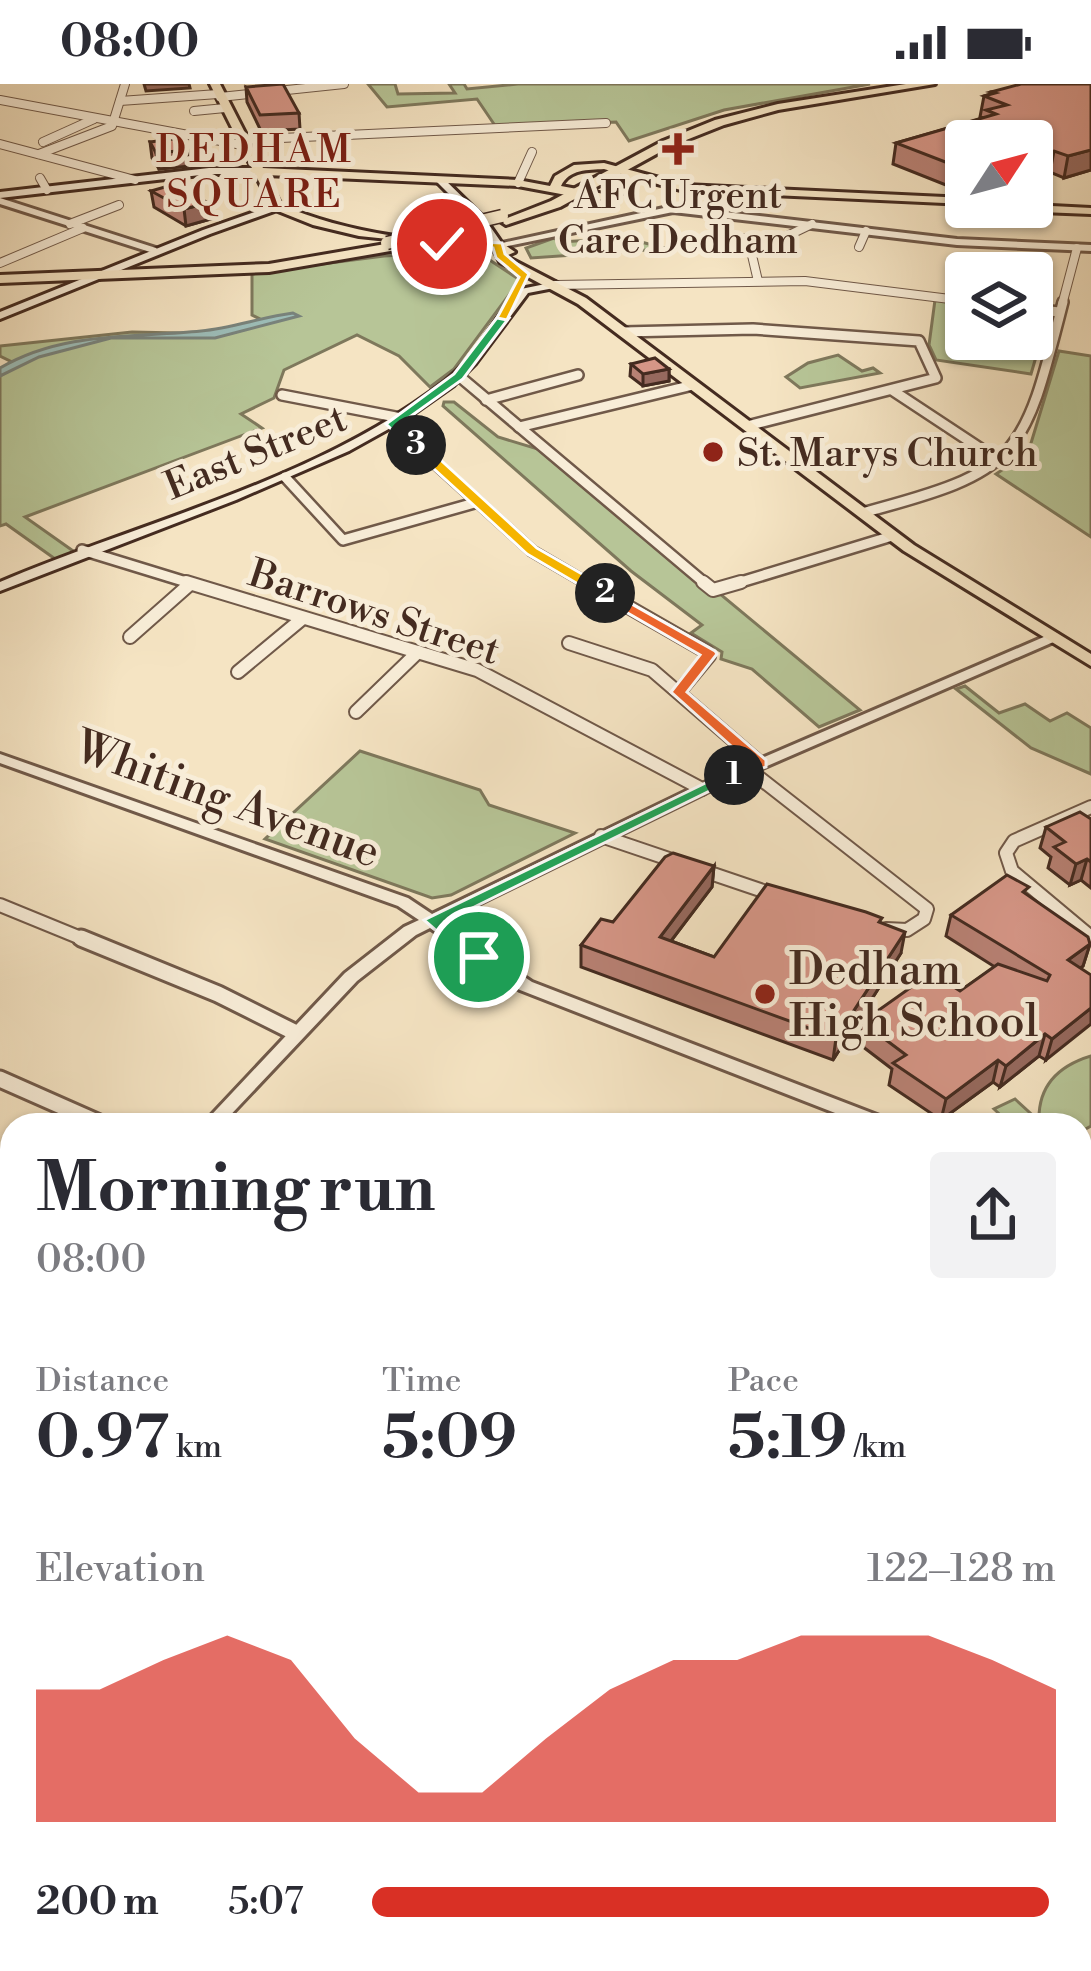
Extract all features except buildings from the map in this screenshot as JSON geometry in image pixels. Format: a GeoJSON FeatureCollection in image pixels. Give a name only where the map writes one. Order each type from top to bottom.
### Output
{"type":"FeatureCollection","features":[{"type":"Feature","properties":{"kind":"highway"},"geometry":{"type":"LineString","coordinates":[[548,209],[668,135],[717,117],[895,84]]}},
{"type":"Feature","properties":{"kind":"highway"},"geometry":{"type":"LineString","coordinates":[[618,168],[728,120],[929,84]]}},
{"type":"Feature","properties":{"kind":"highway"},"geometry":{"type":"LineString","coordinates":[[504,219],[573,195]]}},
{"type":"Feature","properties":{"kind":"highway"},"geometry":{"type":"LineString","coordinates":[[0,271],[289,266],[606,197]]}},
{"type":"Feature","properties":{"kind":"highway"},"geometry":{"type":"LineString","coordinates":[[112,270],[291,259],[392,245]]}},
{"type":"Feature","properties":{"kind":"highway"},"geometry":{"type":"LineString","coordinates":[[152,252],[166,265]]}},
{"type":"Feature","properties":{"kind":"main road"},"geometry":{"type":"LineString","coordinates":[[220,96],[277,207],[340,230],[446,244],[498,245],[623,332],[892,536],[1091,661]]}},
{"type":"Feature","properties":{"kind":"main road"},"geometry":{"type":"LineString","coordinates":[[573,195],[555,187],[558,179],[584,166]]}},
{"type":"Feature","properties":{"kind":"main road"},"geometry":{"type":"LineString","coordinates":[[518,183],[584,166],[618,168],[685,188],[945,202]]}},
{"type":"Feature","properties":{"kind":"main road"},"geometry":{"type":"LineString","coordinates":[[606,197],[633,181],[618,168]]}},
{"type":"Feature","properties":{"kind":"main road"},"geometry":{"type":"LineString","coordinates":[[0,198],[135,179],[255,171],[518,183],[606,197],[695,193],[945,202]]}},
{"type":"Feature","properties":{"kind":"main road"},"geometry":{"type":"LineString","coordinates":[[439,179],[482,220],[500,256],[525,276],[518,298]]}},
{"type":"Feature","properties":{"kind":"main road"},"geometry":{"type":"LineString","coordinates":[[1053,206],[1091,209]]}},
{"type":"Feature","properties":{"kind":"main road"},"geometry":{"type":"LineString","coordinates":[[0,316],[152,252],[277,207]]}},
{"type":"Feature","properties":{"kind":"main road"},"geometry":{"type":"LineString","coordinates":[[1053,208],[1091,209]]}},
{"type":"Feature","properties":{"kind":"main road"},"geometry":{"type":"LineString","coordinates":[[513,266],[555,285]]}},
{"type":"Feature","properties":{"kind":"main road"},"geometry":{"type":"LineString","coordinates":[[518,298],[532,288],[555,285]]}},
{"type":"Feature","properties":{"kind":"main road","name":"East Street"},"geometry":{"type":"LineString","coordinates":[[0,587],[82,550],[335,457],[459,376],[518,298]]}},
{"type":"Feature","properties":{"kind":"street"},"geometry":{"type":"LineString","coordinates":[[113,123],[125,84]]}},
{"type":"Feature","properties":{"kind":"street"},"geometry":{"type":"LineString","coordinates":[[25,150],[117,105],[344,84]]}},
{"type":"Feature","properties":{"kind":"street"},"geometry":{"type":"LineString","coordinates":[[194,111],[220,96]]}},
{"type":"Feature","properties":{"kind":"street"},"geometry":{"type":"LineString","coordinates":[[0,100],[217,144],[606,124]]}},
{"type":"Feature","properties":{"kind":"street"},"geometry":{"type":"LineString","coordinates":[[39,154],[113,123]]}},
{"type":"Feature","properties":{"kind":"street"},"geometry":{"type":"LineString","coordinates":[[0,144],[135,179]]}},
{"type":"Feature","properties":{"kind":"street"},"geometry":{"type":"LineString","coordinates":[[518,183],[532,152]]}},
{"type":"Feature","properties":{"kind":"street"},"geometry":{"type":"LineString","coordinates":[[40,178],[47,190]]}},
{"type":"Feature","properties":{"kind":"street"},"geometry":{"type":"LineString","coordinates":[[0,198],[152,252]]}},
{"type":"Feature","properties":{"kind":"street"},"geometry":{"type":"LineString","coordinates":[[70,224],[119,205]]}},
{"type":"Feature","properties":{"kind":"street"},"geometry":{"type":"LineString","coordinates":[[498,245],[659,209],[1091,248]]}},
{"type":"Feature","properties":{"kind":"street"},"geometry":{"type":"LineString","coordinates":[[700,240],[785,237],[812,224]]}},
{"type":"Feature","properties":{"kind":"street"},"geometry":{"type":"LineString","coordinates":[[0,271],[19,255],[82,228]]}},
{"type":"Feature","properties":{"kind":"street"},"geometry":{"type":"LineString","coordinates":[[859,247],[866,231]]}},
{"type":"Feature","properties":{"kind":"street"},"geometry":{"type":"LineString","coordinates":[[862,513],[958,485],[1001,462],[1024,430],[1077,248]]}},
{"type":"Feature","properties":{"kind":"street"},"geometry":{"type":"LineString","coordinates":[[751,251],[758,281]]}},
{"type":"Feature","properties":{"kind":"street"},"geometry":{"type":"LineString","coordinates":[[555,285],[816,282],[945,298]]}},
{"type":"Feature","properties":{"kind":"street"},"geometry":{"type":"LineString","coordinates":[[1053,311],[1059,312]]}},
{"type":"Feature","properties":{"kind":"street"},"geometry":{"type":"LineString","coordinates":[[623,332],[753,329],[919,341],[936,378],[747,426]]}},
{"type":"Feature","properties":{"kind":"street"},"geometry":{"type":"LineString","coordinates":[[486,400],[578,375]]}},
{"type":"Feature","properties":{"kind":"street"},"geometry":{"type":"LineString","coordinates":[[459,376],[713,590],[892,536]]}},
{"type":"Feature","properties":{"kind":"street"},"geometry":{"type":"LineString","coordinates":[[519,427],[693,385]]}},
{"type":"Feature","properties":{"kind":"street"},"geometry":{"type":"LineString","coordinates":[[892,390],[1001,462]]}},
{"type":"Feature","properties":{"kind":"street"},"geometry":{"type":"LineString","coordinates":[[282,394],[396,421],[532,551],[707,652],[709,656],[679,692]]}},
{"type":"Feature","properties":{"kind":"street"},"geometry":{"type":"LineString","coordinates":[[285,477],[343,540],[478,502]]}},
{"type":"Feature","properties":{"kind":"street","name":"Barrows Street"},"geometry":{"type":"LineString","coordinates":[[82,550],[488,675],[702,789]]}},
{"type":"Feature","properties":{"kind":"street"},"geometry":{"type":"LineString","coordinates":[[130,637],[190,584]]}},
{"type":"Feature","properties":{"kind":"street"},"geometry":{"type":"LineString","coordinates":[[238,672],[303,617]]}},
{"type":"Feature","properties":{"kind":"street"},"geometry":{"type":"LineString","coordinates":[[222,1113],[365,964],[433,920],[702,789],[1053,638]]}},
{"type":"Feature","properties":{"kind":"street"},"geometry":{"type":"LineString","coordinates":[[569,643],[646,667],[679,692],[754,766],[924,905],[927,913],[908,930],[864,922]]}},
{"type":"Feature","properties":{"kind":"street"},"geometry":{"type":"LineString","coordinates":[[356,712],[418,652]]}},
{"type":"Feature","properties":{"kind":"street","name":"Whiting Avenue"},"geometry":{"type":"LineString","coordinates":[[0,758],[403,902],[526,986],[853,1113]]}},
{"type":"Feature","properties":{"kind":"street"},"geometry":{"type":"LineString","coordinates":[[1091,806],[1014,841],[1006,853],[1012,871],[1091,938]]}},
{"type":"Feature","properties":{"kind":"street"},"geometry":{"type":"LineString","coordinates":[[601,836],[800,902]]}},
{"type":"Feature","properties":{"kind":"street"},"geometry":{"type":"LineString","coordinates":[[0,905],[218,994],[296,1033]]}},
{"type":"Feature","properties":{"kind":"street"},"geometry":{"type":"LineString","coordinates":[[0,1079],[77,1113]]}},
{"type":"Feature","properties":{"kind":"green space"},"geometry":{"type":"Polygon","coordinates":[[[368,84],[395,84],[398,94],[455,93],[449,84],[464,84],[467,89],[518,84],[870,84],[724,110],[629,141],[616,122],[496,127],[477,99],[387,107],[368,84]]]}},
{"type":"Feature","properties":{"kind":"green space"},"geometry":{"type":"Polygon","coordinates":[[[554,238],[560,242],[626,238],[664,248],[705,246],[531,258],[526,248],[554,238]]]}},
{"type":"Feature","properties":{"kind":"green space"},"geometry":{"type":"Polygon","coordinates":[[[476,251],[520,280],[454,369],[430,387],[399,356],[357,335],[284,370],[274,398],[241,414],[262,428],[25,517],[76,553],[58,561],[6,524],[0,526],[0,376],[18,365],[0,356],[0,346],[132,332],[228,334],[268,323],[252,315],[252,273],[384,256],[476,251]]]}},
{"type":"Feature","properties":{"kind":"green space"},"geometry":{"type":"Polygon","coordinates":[[[935,300],[945,301],[945,360],[1035,360],[1031,374],[936,360],[929,345],[935,300]]]}},
{"type":"Feature","properties":{"kind":"green space"},"geometry":{"type":"Polygon","coordinates":[[[1059,351],[1091,356],[1091,537],[996,474],[1028,453],[1059,351]]]}},
{"type":"Feature","properties":{"kind":"green space"},"geometry":{"type":"Polygon","coordinates":[[[838,355],[862,371],[873,368],[880,373],[800,388],[786,377],[808,363],[838,355]]]}},
{"type":"Feature","properties":{"kind":"green space"},"geometry":{"type":"Polygon","coordinates":[[[454,402],[498,437],[538,449],[702,587],[719,593],[860,710],[819,727],[752,669],[721,659],[722,652],[691,633],[702,625],[631,571],[443,406],[454,402]]]}},
{"type":"Feature","properties":{"kind":"green space"},"geometry":{"type":"Polygon","coordinates":[[[965,686],[999,713],[1025,704],[1050,721],[1067,713],[1091,728],[1091,774],[1031,748],[956,689],[965,686]]]}},
{"type":"Feature","properties":{"kind":"green space"},"geometry":{"type":"Polygon","coordinates":[[[360,751],[480,790],[489,805],[575,833],[451,895],[432,898],[265,839],[360,751]]]}},
{"type":"Feature","properties":{"kind":"green space"},"geometry":{"type":"Polygon","coordinates":[[[1091,1056],[1091,1113],[1040,1113],[1046,1088],[1069,1065],[1091,1056]]]}},
{"type":"Feature","properties":{"kind":"green space"},"geometry":{"type":"Polygon","coordinates":[[[1015,1099],[1030,1113],[994,1109],[1015,1099]]]}},
{"type":"Feature","properties":{"kind":"water"},"geometry":{"type":"Polygon","coordinates":[[[293,313],[299,316],[215,338],[111,338],[39,357],[0,376],[0,368],[24,356],[73,342],[98,338],[213,330],[293,313]]]}},
{"type":"Feature","properties":{"kind":"place","name":"AFC Urgent Care Dedham"},"geometry":{"type":"Point","coordinates":[678,149]}},
{"type":"Feature","properties":{"kind":"place","name":"St. Marys Church"},"geometry":{"type":"Point","coordinates":[713,452]}},
{"type":"Feature","properties":{"kind":"place","name":"Dedham High School"},"geometry":{"type":"Point","coordinates":[765,994]}},
{"type":"Feature","properties":{"kind":"district","name":"DEDHAM SQUARE"},"geometry":{"type":"Point","coordinates":[255,170]}},
{"type":"Feature","properties":{"kind":"route"},"geometry":{"type":"LineString","coordinates":[[442,244],[498,245],[500,256],[525,276],[525,283],[459,376],[392,424],[532,551],[710,654],[679,692],[760,764],[433,920],[479,957]]}}]}
